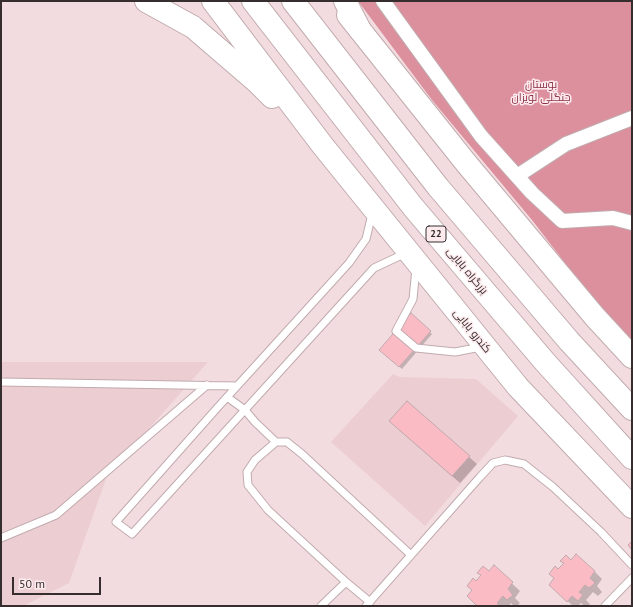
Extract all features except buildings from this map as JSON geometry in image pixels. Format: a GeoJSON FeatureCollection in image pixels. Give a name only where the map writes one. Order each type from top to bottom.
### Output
{"type":"FeatureCollection","features":[{"type":"Feature","properties":{"kind":"main road"},"geometry":{"type":"LineString","coordinates":[[146,1],[193,27],[258,83],[328,153]]}},
{"type":"Feature","properties":{"kind":"main road"},"geometry":{"type":"LineString","coordinates":[[213,1],[328,153]]}},
{"type":"Feature","properties":{"kind":"main road","name":"بزرگراه بابایی"},"geometry":{"type":"LineString","coordinates":[[253,1],[413,207],[545,362],[632,458]]}},
{"type":"Feature","properties":{"kind":"main road"},"geometry":{"type":"LineString","coordinates":[[293,1],[438,187],[569,341],[632,409]]}},
{"type":"Feature","properties":{"kind":"main road"},"geometry":{"type":"LineString","coordinates":[[337,1],[466,164],[595,317],[632,358]]}},
{"type":"Feature","properties":{"kind":"main road"},"geometry":{"type":"LineString","coordinates":[[345,1],[360,30]]}},
{"type":"Feature","properties":{"kind":"main road","name":"کندرو بابایی"},"geometry":{"type":"LineString","coordinates":[[328,153],[518,387],[632,507]]}},
{"type":"Feature","properties":{"kind":"street"},"geometry":{"type":"LineString","coordinates":[[383,1],[481,136],[532,193],[562,221],[613,218],[632,223]]}},
{"type":"Feature","properties":{"kind":"street"},"geometry":{"type":"LineString","coordinates":[[517,176],[566,144],[632,118]]}},
{"type":"Feature","properties":{"kind":"lane"},"geometry":{"type":"LineString","coordinates":[[373,210],[366,240],[349,263],[116,522],[132,534],[374,268],[412,257],[413,299],[396,331],[416,348],[455,352],[485,347]]}},
{"type":"Feature","properties":{"kind":"lane"},"geometry":{"type":"LineString","coordinates":[[1,382],[238,386]]}},
{"type":"Feature","properties":{"kind":"lane"},"geometry":{"type":"LineString","coordinates":[[1,538],[56,515],[207,385]]}},
{"type":"Feature","properties":{"kind":"lane"},"geometry":{"type":"LineString","coordinates":[[227,397],[245,410],[276,442]]}},
{"type":"Feature","properties":{"kind":"lane"},"geometry":{"type":"LineString","coordinates":[[411,555],[302,454],[287,442],[276,442],[255,460],[247,472],[248,485],[268,510],[368,604],[493,463],[505,460],[524,464],[553,487],[601,532],[632,565]]}},
{"type":"Feature","properties":{"kind":"lane"},"geometry":{"type":"LineString","coordinates":[[605,606],[632,578]]}},
{"type":"Feature","properties":{"kind":"lane"},"geometry":{"type":"LineString","coordinates":[[321,606],[346,582]]}},
{"type":"Feature","properties":{"kind":"shaded area"},"geometry":{"type":"Polygon","coordinates":[[[1,362],[208,362],[107,476],[69,583],[23,606],[1,606],[1,362]]]}},
{"type":"Feature","properties":{"kind":"shaded area"},"geometry":{"type":"Polygon","coordinates":[[[393,374],[400,377],[476,379],[518,416],[425,526],[331,442],[393,374]]]}},
{"type":"Feature","properties":{"kind":"green space","name":"بوستان جنگلی لویزان"},"geometry":{"type":"Polygon","coordinates":[[[358,1],[632,1],[632,343],[602,311],[532,220],[432,100],[358,1]]]}}]}
